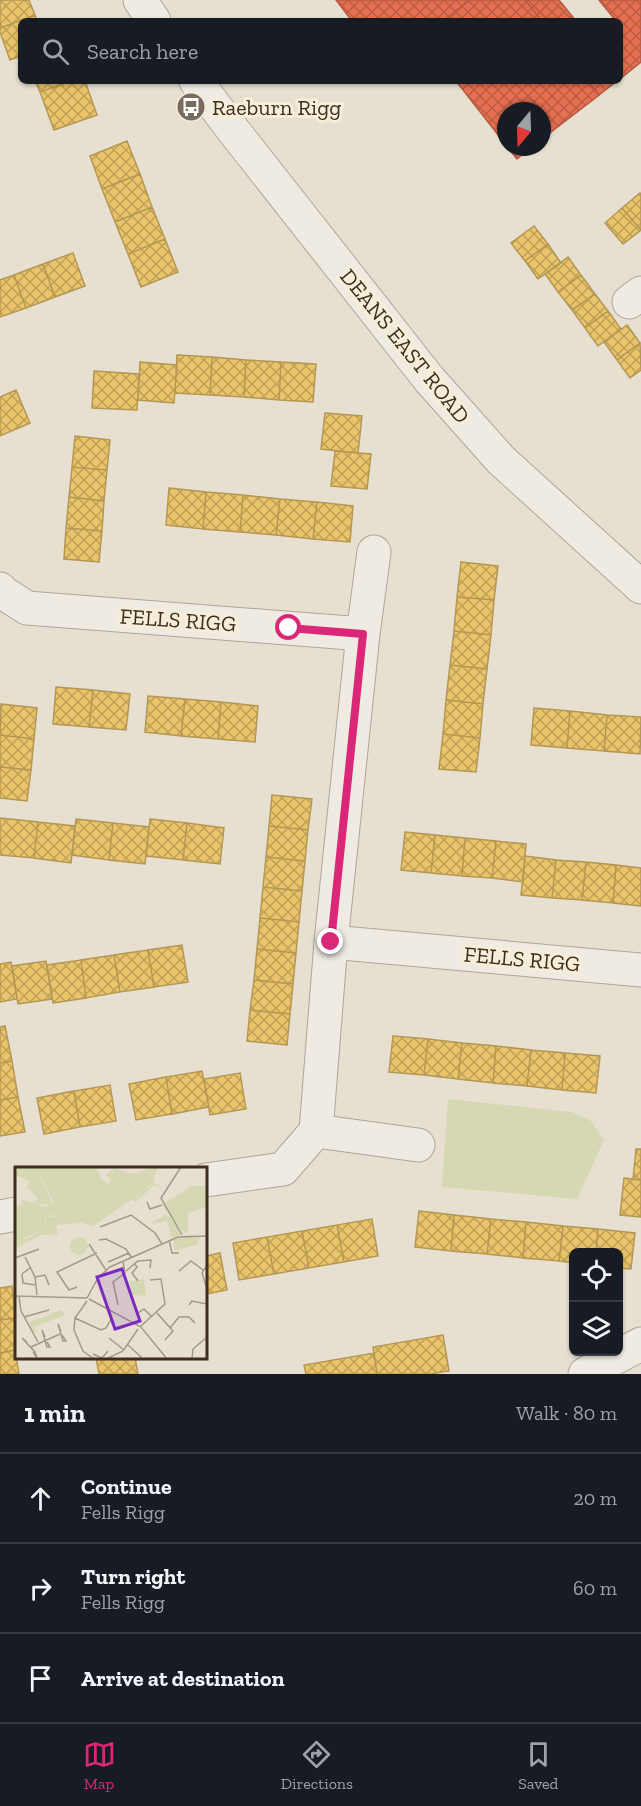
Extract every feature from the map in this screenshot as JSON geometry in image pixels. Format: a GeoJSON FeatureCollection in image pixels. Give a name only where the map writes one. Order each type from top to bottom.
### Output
{"type":"FeatureCollection","features":[{"type":"Feature","properties":{"kind":"street"},"geometry":{"type":"LineString","coordinates":[[140,0],[152,18]]}},
{"type":"Feature","properties":{"kind":"street","name":"DEANS EAST ROAD"},"geometry":{"type":"LineString","coordinates":[[198,84],[232,130],[436,387],[501,460],[641,587]]}},
{"type":"Feature","properties":{"kind":"street"},"geometry":{"type":"LineString","coordinates":[[207,1180],[283,1169],[316,1131],[331,942],[363,634],[374,552]]}},
{"type":"Feature","properties":{"kind":"street","name":"FELLS RIGG"},"geometry":{"type":"LineString","coordinates":[[0,589],[27,608],[363,634]]}},
{"type":"Feature","properties":{"kind":"street","name":"FELLS RIGG"},"geometry":{"type":"LineString","coordinates":[[331,942],[641,970]]}},
{"type":"Feature","properties":{"kind":"street"},"geometry":{"type":"LineString","coordinates":[[316,1131],[418,1145]]}},
{"type":"Feature","properties":{"kind":"street"},"geometry":{"type":"LineString","coordinates":[[0,1217],[15,1214]]}},
{"type":"Feature","properties":{"kind":"street"},"geometry":{"type":"LineString","coordinates":[[585,1374],[641,1344]]}},
{"type":"Feature","properties":{"kind":"green space"},"geometry":{"type":"Polygon","coordinates":[[[448,1099],[572,1112],[590,1120],[604,1140],[577,1199],[442,1187],[448,1099]]]}},
{"type":"Feature","properties":{"kind":"building: Homes"},"geometry":{"type":"Polygon","coordinates":[[[0,0],[29,0],[35,15],[18,18],[18,21],[0,28],[0,0]]]}},
{"type":"Feature","properties":{"kind":"building: Homes"},"geometry":{"type":"Polygon","coordinates":[[[18,21],[18,57],[10,60],[0,28],[18,21]]]}},
{"type":"Feature","properties":{"kind":"building: Homes"},"geometry":{"type":"Polygon","coordinates":[[[36,84],[63,84],[40,92],[36,84]]]}},
{"type":"Feature","properties":{"kind":"building: Homes"},"geometry":{"type":"Polygon","coordinates":[[[63,84],[86,84],[97,115],[54,130],[40,92],[63,84]]]}},
{"type":"Feature","properties":{"kind":"building: Homes"},"geometry":{"type":"Polygon","coordinates":[[[127,141],[140,174],[102,189],[90,156],[127,141]]]}},
{"type":"Feature","properties":{"kind":"building: Homes"},"geometry":{"type":"Polygon","coordinates":[[[140,174],[152,207],[115,222],[102,189],[140,174]]]}},
{"type":"Feature","properties":{"kind":"building: Homes"},"geometry":{"type":"Polygon","coordinates":[[[640,193],[641,195],[641,230],[622,208],[640,193]]]}},
{"type":"Feature","properties":{"kind":"building: Homes"},"geometry":{"type":"Polygon","coordinates":[[[152,207],[165,239],[128,254],[115,222],[152,207]]]}},
{"type":"Feature","properties":{"kind":"building: Homes"},"geometry":{"type":"Polygon","coordinates":[[[622,208],[641,230],[623,244],[605,223],[622,208]]]}},
{"type":"Feature","properties":{"kind":"building: Homes"},"geometry":{"type":"Polygon","coordinates":[[[534,226],[548,244],[525,261],[511,243],[534,226]]]}},
{"type":"Feature","properties":{"kind":"building: Homes"},"geometry":{"type":"Polygon","coordinates":[[[165,239],[178,272],[141,287],[128,254],[165,239]]]}},
{"type":"Feature","properties":{"kind":"building: Homes"},"geometry":{"type":"Polygon","coordinates":[[[548,244],[561,263],[538,279],[525,261],[548,244]]]}},
{"type":"Feature","properties":{"kind":"building: Homes"},"geometry":{"type":"Polygon","coordinates":[[[73,253],[85,286],[55,297],[43,264],[73,253]]]}},
{"type":"Feature","properties":{"kind":"building: Homes"},"geometry":{"type":"Polygon","coordinates":[[[568,257],[581,275],[558,292],[545,274],[568,257]]]}},
{"type":"Feature","properties":{"kind":"building: Homes"},"geometry":{"type":"Polygon","coordinates":[[[43,264],[55,297],[26,308],[14,275],[43,264]]]}},
{"type":"Feature","properties":{"kind":"building: Homes"},"geometry":{"type":"Polygon","coordinates":[[[14,275],[26,308],[0,317],[0,280],[14,275]]]}},
{"type":"Feature","properties":{"kind":"building: Homes"},"geometry":{"type":"Polygon","coordinates":[[[581,275],[595,294],[572,310],[558,292],[581,275]]]}},
{"type":"Feature","properties":{"kind":"building: Homes"},"geometry":{"type":"Polygon","coordinates":[[[595,294],[608,311],[585,328],[572,310],[595,294]]]}},
{"type":"Feature","properties":{"kind":"building: Homes"},"geometry":{"type":"Polygon","coordinates":[[[608,311],[621,329],[598,346],[585,328],[608,311]]]}},
{"type":"Feature","properties":{"kind":"building: Homes"},"geometry":{"type":"Polygon","coordinates":[[[627,325],[640,343],[617,360],[604,342],[627,325]]]}},
{"type":"Feature","properties":{"kind":"building: Homes"},"geometry":{"type":"Polygon","coordinates":[[[640,343],[641,370],[630,378],[617,360],[640,343]]]}},
{"type":"Feature","properties":{"kind":"building: Homes"},"geometry":{"type":"Polygon","coordinates":[[[177,355],[212,357],[210,395],[175,393],[177,355]]]}},
{"type":"Feature","properties":{"kind":"building: Homes"},"geometry":{"type":"Polygon","coordinates":[[[212,357],[246,360],[244,397],[210,395],[212,357]]]}},
{"type":"Feature","properties":{"kind":"building: Homes"},"geometry":{"type":"Polygon","coordinates":[[[246,360],[281,362],[279,400],[244,397],[246,360]]]}},
{"type":"Feature","properties":{"kind":"building: Homes"},"geometry":{"type":"Polygon","coordinates":[[[140,362],[177,365],[174,403],[138,400],[140,362]]]}},
{"type":"Feature","properties":{"kind":"building: Homes"},"geometry":{"type":"Polygon","coordinates":[[[281,362],[316,364],[313,402],[279,400],[281,362]]]}},
{"type":"Feature","properties":{"kind":"building: Homes"},"geometry":{"type":"Polygon","coordinates":[[[94,371],[139,374],[137,410],[92,408],[94,371]]]}},
{"type":"Feature","properties":{"kind":"building: Homes"},"geometry":{"type":"Polygon","coordinates":[[[16,390],[30,423],[0,436],[0,397],[16,390]]]}},
{"type":"Feature","properties":{"kind":"building: Homes"},"geometry":{"type":"Polygon","coordinates":[[[325,413],[362,416],[358,453],[321,449],[325,413]]]}},
{"type":"Feature","properties":{"kind":"building: Homes"},"geometry":{"type":"Polygon","coordinates":[[[75,436],[110,440],[107,470],[72,467],[75,436]]]}},
{"type":"Feature","properties":{"kind":"building: Homes"},"geometry":{"type":"Polygon","coordinates":[[[335,451],[371,454],[367,489],[331,486],[335,451]]]}},
{"type":"Feature","properties":{"kind":"building: Homes"},"geometry":{"type":"Polygon","coordinates":[[[72,467],[107,470],[104,501],[69,497],[72,467]]]}},
{"type":"Feature","properties":{"kind":"building: Homes"},"geometry":{"type":"Polygon","coordinates":[[[169,488],[206,492],[203,529],[166,525],[169,488]]]}},
{"type":"Feature","properties":{"kind":"building: Homes"},"geometry":{"type":"Polygon","coordinates":[[[206,492],[243,495],[240,532],[203,529],[206,492]]]}},
{"type":"Feature","properties":{"kind":"building: Homes"},"geometry":{"type":"Polygon","coordinates":[[[243,495],[280,499],[276,535],[240,532],[243,495]]]}},
{"type":"Feature","properties":{"kind":"building: Homes"},"geometry":{"type":"Polygon","coordinates":[[[69,497],[104,501],[102,531],[66,528],[69,497]]]}},
{"type":"Feature","properties":{"kind":"building: Homes"},"geometry":{"type":"Polygon","coordinates":[[[280,499],[317,502],[313,539],[276,535],[280,499]]]}},
{"type":"Feature","properties":{"kind":"building: Homes"},"geometry":{"type":"Polygon","coordinates":[[[317,502],[353,506],[350,542],[313,539],[317,502]]]}},
{"type":"Feature","properties":{"kind":"building: Homes"},"geometry":{"type":"Polygon","coordinates":[[[66,528],[102,531],[99,562],[64,559],[66,528]]]}},
{"type":"Feature","properties":{"kind":"building: Homes"},"geometry":{"type":"Polygon","coordinates":[[[461,562],[498,566],[494,600],[457,597],[461,562]]]}},
{"type":"Feature","properties":{"kind":"building: Homes"},"geometry":{"type":"Polygon","coordinates":[[[457,597],[494,600],[491,635],[454,631],[457,597]]]}},
{"type":"Feature","properties":{"kind":"building: Homes"},"geometry":{"type":"Polygon","coordinates":[[[454,631],[491,635],[487,669],[450,665],[454,631]]]}},
{"type":"Feature","properties":{"kind":"building: Homes"},"geometry":{"type":"Polygon","coordinates":[[[450,665],[487,669],[483,704],[446,700],[450,665]]]}},
{"type":"Feature","properties":{"kind":"building: Homes"},"geometry":{"type":"Polygon","coordinates":[[[56,687],[93,690],[89,727],[53,724],[56,687]]]}},
{"type":"Feature","properties":{"kind":"building: Homes"},"geometry":{"type":"Polygon","coordinates":[[[93,690],[130,694],[126,730],[89,727],[93,690]]]}},
{"type":"Feature","properties":{"kind":"building: Homes"},"geometry":{"type":"Polygon","coordinates":[[[148,696],[185,699],[181,736],[145,732],[148,696]]]}},
{"type":"Feature","properties":{"kind":"building: Homes"},"geometry":{"type":"Polygon","coordinates":[[[185,699],[221,702],[218,739],[181,736],[185,699]]]}},
{"type":"Feature","properties":{"kind":"building: Homes"},"geometry":{"type":"Polygon","coordinates":[[[446,700],[483,704],[480,738],[443,734],[446,700]]]}},
{"type":"Feature","properties":{"kind":"building: Homes"},"geometry":{"type":"Polygon","coordinates":[[[221,702],[258,706],[255,742],[218,739],[221,702]]]}},
{"type":"Feature","properties":{"kind":"building: Homes"},"geometry":{"type":"Polygon","coordinates":[[[1,704],[37,708],[34,739],[0,735],[1,704]]]}},
{"type":"Feature","properties":{"kind":"building: Homes"},"geometry":{"type":"Polygon","coordinates":[[[534,708],[570,711],[567,748],[531,745],[534,708]]]}},
{"type":"Feature","properties":{"kind":"building: Homes"},"geometry":{"type":"Polygon","coordinates":[[[570,711],[607,715],[604,751],[567,748],[570,711]]]}},
{"type":"Feature","properties":{"kind":"building: Homes"},"geometry":{"type":"Polygon","coordinates":[[[607,715],[641,717],[640,754],[604,751],[607,715]]]}},
{"type":"Feature","properties":{"kind":"building: Homes"},"geometry":{"type":"Polygon","coordinates":[[[443,734],[480,738],[476,772],[439,769],[443,734]]]}},
{"type":"Feature","properties":{"kind":"building: Homes"},"geometry":{"type":"Polygon","coordinates":[[[0,735],[34,739],[31,770],[0,767],[0,735]]]}},
{"type":"Feature","properties":{"kind":"building: Homes"},"geometry":{"type":"Polygon","coordinates":[[[0,767],[31,770],[27,801],[0,798],[0,767]]]}},
{"type":"Feature","properties":{"kind":"building: Homes"},"geometry":{"type":"Polygon","coordinates":[[[272,795],[312,799],[308,830],[269,826],[272,795]]]}},
{"type":"Feature","properties":{"kind":"building: Homes"},"geometry":{"type":"Polygon","coordinates":[[[0,818],[38,822],[34,858],[0,855],[0,818]]]}},
{"type":"Feature","properties":{"kind":"building: Homes"},"geometry":{"type":"Polygon","coordinates":[[[76,819],[113,823],[109,860],[72,855],[76,819]]]}},
{"type":"Feature","properties":{"kind":"building: Homes"},"geometry":{"type":"Polygon","coordinates":[[[150,819],[187,823],[183,860],[146,856],[150,819]]]}},
{"type":"Feature","properties":{"kind":"building: Homes"},"geometry":{"type":"Polygon","coordinates":[[[38,822],[75,826],[71,863],[34,858],[38,822]]]}},
{"type":"Feature","properties":{"kind":"building: Homes"},"geometry":{"type":"Polygon","coordinates":[[[113,823],[149,827],[145,864],[109,860],[113,823]]]}},
{"type":"Feature","properties":{"kind":"building: Homes"},"geometry":{"type":"Polygon","coordinates":[[[187,823],[224,828],[220,864],[183,860],[187,823]]]}},
{"type":"Feature","properties":{"kind":"building: Homes"},"geometry":{"type":"Polygon","coordinates":[[[269,826],[308,830],[305,861],[266,857],[269,826]]]}},
{"type":"Feature","properties":{"kind":"building: Homes"},"geometry":{"type":"Polygon","coordinates":[[[405,832],[435,835],[431,873],[401,870],[405,832]]]}},
{"type":"Feature","properties":{"kind":"building: Homes"},"geometry":{"type":"Polygon","coordinates":[[[435,835],[465,838],[462,876],[431,873],[435,835]]]}},
{"type":"Feature","properties":{"kind":"building: Homes"},"geometry":{"type":"Polygon","coordinates":[[[465,838],[496,841],[492,878],[462,876],[465,838]]]}},
{"type":"Feature","properties":{"kind":"building: Homes"},"geometry":{"type":"Polygon","coordinates":[[[496,841],[526,844],[523,882],[492,878],[496,841]]]}},
{"type":"Feature","properties":{"kind":"building: Homes"},"geometry":{"type":"Polygon","coordinates":[[[525,856],[556,860],[552,898],[521,895],[525,856]]]}},
{"type":"Feature","properties":{"kind":"building: Homes"},"geometry":{"type":"Polygon","coordinates":[[[266,857],[305,861],[302,891],[263,887],[266,857]]]}},
{"type":"Feature","properties":{"kind":"building: Homes"},"geometry":{"type":"Polygon","coordinates":[[[556,860],[586,862],[582,900],[552,898],[556,860]]]}},
{"type":"Feature","properties":{"kind":"building: Homes"},"geometry":{"type":"Polygon","coordinates":[[[586,862],[616,865],[613,903],[582,900],[586,862]]]}},
{"type":"Feature","properties":{"kind":"building: Homes"},"geometry":{"type":"Polygon","coordinates":[[[616,865],[641,868],[641,906],[613,903],[616,865]]]}},
{"type":"Feature","properties":{"kind":"building: Homes"},"geometry":{"type":"Polygon","coordinates":[[[263,887],[302,891],[299,922],[260,918],[263,887]]]}},
{"type":"Feature","properties":{"kind":"building: Homes"},"geometry":{"type":"Polygon","coordinates":[[[260,918],[299,922],[296,953],[257,949],[260,918]]]}},
{"type":"Feature","properties":{"kind":"building: Homes"},"geometry":{"type":"Polygon","coordinates":[[[182,945],[188,982],[154,987],[148,950],[182,945]]]}},
{"type":"Feature","properties":{"kind":"building: Homes"},"geometry":{"type":"Polygon","coordinates":[[[257,949],[296,953],[293,984],[254,980],[257,949]]]}},
{"type":"Feature","properties":{"kind":"building: Homes"},"geometry":{"type":"Polygon","coordinates":[[[148,950],[154,987],[120,992],[114,955],[148,950]]]}},
{"type":"Feature","properties":{"kind":"building: Homes"},"geometry":{"type":"Polygon","coordinates":[[[114,955],[120,992],[86,998],[81,960],[114,955]]]}},
{"type":"Feature","properties":{"kind":"building: Homes"},"geometry":{"type":"Polygon","coordinates":[[[81,960],[86,998],[53,1003],[47,965],[81,960]]]}},
{"type":"Feature","properties":{"kind":"building: Homes"},"geometry":{"type":"Polygon","coordinates":[[[46,961],[52,999],[18,1004],[12,966],[46,961]]]}},
{"type":"Feature","properties":{"kind":"building: Homes"},"geometry":{"type":"Polygon","coordinates":[[[11,962],[17,999],[0,1002],[0,964],[11,962]]]}},
{"type":"Feature","properties":{"kind":"building: Homes"},"geometry":{"type":"Polygon","coordinates":[[[254,980],[293,984],[290,1014],[250,1010],[254,980]]]}},
{"type":"Feature","properties":{"kind":"building: Homes"},"geometry":{"type":"Polygon","coordinates":[[[250,1010],[290,1014],[287,1045],[247,1041],[250,1010]]]}},
{"type":"Feature","properties":{"kind":"building: Homes"},"geometry":{"type":"Polygon","coordinates":[[[5,1026],[12,1061],[0,1063],[0,1027],[5,1026]]]}},
{"type":"Feature","properties":{"kind":"building: Homes"},"geometry":{"type":"Polygon","coordinates":[[[393,1036],[428,1039],[424,1075],[389,1072],[393,1036]]]}},
{"type":"Feature","properties":{"kind":"building: Homes"},"geometry":{"type":"Polygon","coordinates":[[[428,1039],[462,1043],[458,1079],[424,1075],[428,1039]]]}},
{"type":"Feature","properties":{"kind":"building: Homes"},"geometry":{"type":"Polygon","coordinates":[[[462,1043],[496,1046],[493,1083],[458,1079],[462,1043]]]}},
{"type":"Feature","properties":{"kind":"building: Homes"},"geometry":{"type":"Polygon","coordinates":[[[496,1046],[531,1050],[527,1086],[493,1083],[496,1046]]]}},
{"type":"Feature","properties":{"kind":"building: Homes"},"geometry":{"type":"Polygon","coordinates":[[[531,1050],[565,1053],[562,1090],[527,1086],[531,1050]]]}},
{"type":"Feature","properties":{"kind":"building: Homes"},"geometry":{"type":"Polygon","coordinates":[[[565,1053],[600,1056],[596,1093],[562,1090],[565,1053]]]}},
{"type":"Feature","properties":{"kind":"building: Homes"},"geometry":{"type":"Polygon","coordinates":[[[12,1061],[18,1097],[0,1100],[0,1063],[12,1061]]]}},
{"type":"Feature","properties":{"kind":"building: Homes"},"geometry":{"type":"Polygon","coordinates":[[[202,1071],[209,1107],[172,1114],[166,1077],[202,1071]]]}},
{"type":"Feature","properties":{"kind":"building: Homes"},"geometry":{"type":"Polygon","coordinates":[[[240,1073],[246,1109],[210,1115],[204,1079],[240,1073]]]}},
{"type":"Feature","properties":{"kind":"building: Homes"},"geometry":{"type":"Polygon","coordinates":[[[166,1077],[172,1114],[136,1120],[129,1084],[166,1077]]]}},
{"type":"Feature","properties":{"kind":"building: Homes"},"geometry":{"type":"Polygon","coordinates":[[[110,1085],[116,1121],[80,1127],[74,1091],[110,1085]]]}},
{"type":"Feature","properties":{"kind":"building: Homes"},"geometry":{"type":"Polygon","coordinates":[[[74,1091],[80,1127],[44,1134],[37,1098],[74,1091]]]}},
{"type":"Feature","properties":{"kind":"building: Homes"},"geometry":{"type":"Polygon","coordinates":[[[18,1097],[25,1132],[0,1136],[0,1100],[18,1097]]]}},
{"type":"Feature","properties":{"kind":"building: Homes"},"geometry":{"type":"Polygon","coordinates":[[[636,1149],[641,1149],[641,1180],[633,1179],[636,1149]]]}},
{"type":"Feature","properties":{"kind":"building: Homes"},"geometry":{"type":"Polygon","coordinates":[[[624,1178],[641,1180],[641,1217],[620,1215],[624,1178]]]}},
{"type":"Feature","properties":{"kind":"building: Homes"},"geometry":{"type":"Polygon","coordinates":[[[419,1211],[454,1215],[451,1251],[415,1247],[419,1211]]]}},
{"type":"Feature","properties":{"kind":"building: Homes"},"geometry":{"type":"Polygon","coordinates":[[[454,1215],[491,1219],[487,1254],[451,1251],[454,1215]]]}},
{"type":"Feature","properties":{"kind":"building: Homes"},"geometry":{"type":"Polygon","coordinates":[[[372,1219],[378,1256],[344,1262],[337,1225],[372,1219]]]}},
{"type":"Feature","properties":{"kind":"building: Homes"},"geometry":{"type":"Polygon","coordinates":[[[491,1219],[526,1222],[523,1258],[487,1254],[491,1219]]]}},
{"type":"Feature","properties":{"kind":"building: Homes"},"geometry":{"type":"Polygon","coordinates":[[[526,1222],[563,1226],[559,1261],[523,1258],[526,1222]]]}},
{"type":"Feature","properties":{"kind":"building: Homes"},"geometry":{"type":"Polygon","coordinates":[[[337,1225],[344,1262],[309,1268],[302,1231],[337,1225]]]}},
{"type":"Feature","properties":{"kind":"building: Homes"},"geometry":{"type":"Polygon","coordinates":[[[563,1226],[598,1229],[596,1248],[569,1248],[569,1262],[559,1261],[563,1226]]]}},
{"type":"Feature","properties":{"kind":"building: Homes"},"geometry":{"type":"Polygon","coordinates":[[[598,1229],[635,1233],[631,1269],[623,1268],[623,1248],[596,1248],[598,1229]]]}},
{"type":"Feature","properties":{"kind":"building: Homes"},"geometry":{"type":"Polygon","coordinates":[[[302,1231],[309,1268],[274,1274],[267,1237],[302,1231]]]}},
{"type":"Feature","properties":{"kind":"building: Homes"},"geometry":{"type":"Polygon","coordinates":[[[267,1237],[274,1274],[239,1280],[233,1243],[267,1237]]]}},
{"type":"Feature","properties":{"kind":"building: Homes"},"geometry":{"type":"Polygon","coordinates":[[[220,1253],[227,1290],[207,1294],[207,1256],[220,1253]]]}},
{"type":"Feature","properties":{"kind":"building: Homes"},"geometry":{"type":"Polygon","coordinates":[[[12,1286],[15,1318],[0,1320],[0,1288],[12,1286]]]}},
{"type":"Feature","properties":{"kind":"building: Homes"},"geometry":{"type":"Polygon","coordinates":[[[15,1318],[15,1350],[0,1353],[0,1320],[15,1318]]]}},
{"type":"Feature","properties":{"kind":"building: Homes"},"geometry":{"type":"Polygon","coordinates":[[[443,1335],[449,1371],[430,1374],[377,1374],[373,1347],[443,1335]]]}},
{"type":"Feature","properties":{"kind":"building: Homes"},"geometry":{"type":"Polygon","coordinates":[[[15,1350],[19,1374],[0,1374],[0,1353],[15,1350]]]}},
{"type":"Feature","properties":{"kind":"building: Homes"},"geometry":{"type":"Polygon","coordinates":[[[374,1353],[377,1374],[306,1374],[304,1365],[374,1353]]]}},
{"type":"Feature","properties":{"kind":"building: Homes"},"geometry":{"type":"Polygon","coordinates":[[[96,1359],[135,1359],[138,1374],[99,1374],[96,1359]]]}},
{"type":"Feature","properties":{"kind":"building: Shops"},"geometry":{"type":"Polygon","coordinates":[[[336,0],[470,0],[447,18],[350,18],[336,0]]]}},
{"type":"Feature","properties":{"kind":"building: Shops"},"geometry":{"type":"Polygon","coordinates":[[[470,0],[525,0],[540,18],[447,18],[470,0]]]}},
{"type":"Feature","properties":{"kind":"building: Shops"},"geometry":{"type":"Polygon","coordinates":[[[525,0],[559,0],[574,18],[540,18],[525,0]]]}},
{"type":"Feature","properties":{"kind":"building: Shops"},"geometry":{"type":"Polygon","coordinates":[[[599,0],[641,0],[641,62],[623,77],[623,18],[614,18],[599,0]]]}},
{"type":"Feature","properties":{"kind":"building: Shops"},"geometry":{"type":"Polygon","coordinates":[[[458,84],[590,84],[599,95],[551,132],[551,102],[497,102],[497,133],[458,84]]]}},
{"type":"Feature","properties":{"kind":"building: Shops"},"geometry":{"type":"Polygon","coordinates":[[[590,84],[613,84],[599,95],[590,84]]]}},
{"type":"Feature","properties":{"kind":"place","name":"Raeburn Rigg"},"geometry":{"type":"Point","coordinates":[191,107]}},
{"type":"Feature","properties":{"kind":"route"},"geometry":{"type":"LineString","coordinates":[[289,628],[363,634],[331,942]]}}]}
